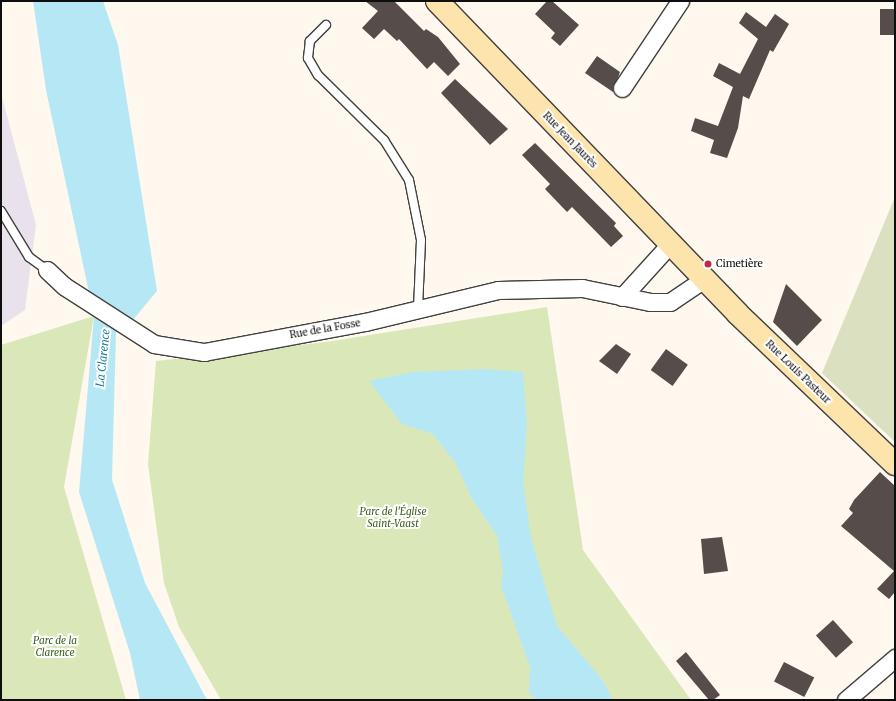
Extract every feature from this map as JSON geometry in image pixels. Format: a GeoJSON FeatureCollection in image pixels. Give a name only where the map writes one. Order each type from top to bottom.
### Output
{"type":"FeatureCollection","features":[{"type":"Feature","properties":{"kind":"main road","name":"Rue Jean Jaurès"},"geometry":{"type":"LineString","coordinates":[[436,1],[704,279]]}},
{"type":"Feature","properties":{"kind":"main road","name":"Rue Louis Pasteur"},"geometry":{"type":"LineString","coordinates":[[704,279],[895,464]]}},
{"type":"Feature","properties":{"kind":"street"},"geometry":{"type":"LineString","coordinates":[[622,88],[680,1]]}},
{"type":"Feature","properties":{"kind":"street"},"geometry":{"type":"LineString","coordinates":[[622,297],[670,244]]}},
{"type":"Feature","properties":{"kind":"street","name":"Rue de la Fosse"},"geometry":{"type":"LineString","coordinates":[[47,270],[135,335],[154,344],[204,352],[365,322],[418,308],[498,290],[540,286],[582,288],[622,297],[670,302],[704,279]]}},
{"type":"Feature","properties":{"kind":"street"},"geometry":{"type":"LineString","coordinates":[[846,700],[895,658]]}},
{"type":"Feature","properties":{"kind":"lane"},"geometry":{"type":"LineString","coordinates":[[326,25],[310,40],[308,58],[318,76],[384,140],[409,180],[421,240],[418,308]]}},
{"type":"Feature","properties":{"kind":"lane"},"geometry":{"type":"LineString","coordinates":[[1,211],[29,257],[47,270]]}},
{"type":"Feature","properties":{"kind":"shaded area"},"geometry":{"type":"Polygon","coordinates":[[[1,93],[36,225],[25,310],[1,326],[1,93]]]}},
{"type":"Feature","properties":{"kind":"green space"},"geometry":{"type":"Polygon","coordinates":[[[895,197],[895,442],[822,373],[895,197]]]}},
{"type":"Feature","properties":{"kind":"green space","name":"Parc de l'Église Saint-Vaast"},"geometry":{"type":"Polygon","coordinates":[[[547,307],[583,550],[691,700],[221,700],[179,627],[164,583],[148,464],[156,361],[326,342],[547,307]]]}},
{"type":"Feature","properties":{"kind":"green space","name":"Parc de la Clarence"},"geometry":{"type":"Polygon","coordinates":[[[94,316],[64,487],[126,700],[1,700],[1,345],[94,316]]]}},
{"type":"Feature","properties":{"kind":"water","name":"La Clarence"},"geometry":{"type":"Polygon","coordinates":[[[33,1],[103,1],[118,45],[157,291],[132,321],[116,332],[112,480],[145,583],[207,700],[140,700],[130,653],[79,492],[94,316],[46,90],[33,1]]]}},
{"type":"Feature","properties":{"kind":"water"},"geometry":{"type":"Polygon","coordinates":[[[484,369],[523,372],[527,426],[523,481],[531,538],[557,626],[601,678],[613,700],[537,700],[529,693],[530,667],[501,586],[503,571],[497,536],[471,497],[455,462],[433,434],[402,424],[369,381],[413,372],[484,369]]]}},
{"type":"Feature","properties":{"kind":"building"},"geometry":{"type":"Polygon","coordinates":[[[365,1],[394,1],[424,31],[426,29],[438,37],[460,64],[448,76],[434,62],[427,69],[399,39],[397,41],[384,29],[374,39],[362,28],[378,11],[365,1]]]}},
{"type":"Feature","properties":{"kind":"building"},"geometry":{"type":"Polygon","coordinates":[[[547,1],[552,1],[579,25],[560,46],[551,38],[555,33],[535,14],[547,1]]]}},
{"type":"Feature","properties":{"kind":"building"},"geometry":{"type":"Polygon","coordinates":[[[880,9],[895,9],[895,35],[880,35],[880,9]]]}},
{"type":"Feature","properties":{"kind":"building"},"geometry":{"type":"Polygon","coordinates":[[[746,12],[766,27],[775,14],[789,24],[773,52],[770,50],[749,99],[743,96],[738,128],[727,158],[710,153],[714,140],[691,131],[695,118],[718,126],[733,87],[713,76],[719,63],[740,74],[758,39],[739,23],[746,12]]]}},
{"type":"Feature","properties":{"kind":"building"},"geometry":{"type":"Polygon","coordinates":[[[597,56],[620,72],[613,92],[585,73],[597,56]]]}},
{"type":"Feature","properties":{"kind":"building"},"geometry":{"type":"Polygon","coordinates":[[[455,79],[508,129],[490,145],[441,93],[455,79]]]}},
{"type":"Feature","properties":{"kind":"building"},"geometry":{"type":"Polygon","coordinates":[[[535,143],[616,223],[614,226],[623,236],[611,247],[572,207],[567,212],[545,189],[550,184],[522,155],[535,143]]]}},
{"type":"Feature","properties":{"kind":"building"},"geometry":{"type":"Polygon","coordinates":[[[786,284],[822,320],[797,346],[773,322],[786,284]]]}},
{"type":"Feature","properties":{"kind":"building"},"geometry":{"type":"Polygon","coordinates":[[[616,344],[631,354],[617,374],[599,361],[616,344]]]}},
{"type":"Feature","properties":{"kind":"building"},"geometry":{"type":"Polygon","coordinates":[[[666,349],[688,365],[673,386],[651,370],[666,349]]]}},
{"type":"Feature","properties":{"kind":"building"},"geometry":{"type":"Polygon","coordinates":[[[880,472],[895,486],[895,592],[889,599],[877,589],[894,571],[841,526],[853,513],[849,509],[854,500],[880,472]]]}},
{"type":"Feature","properties":{"kind":"building"},"geometry":{"type":"Polygon","coordinates":[[[722,537],[728,571],[704,574],[701,539],[722,537]]]}},
{"type":"Feature","properties":{"kind":"building"},"geometry":{"type":"Polygon","coordinates":[[[833,620],[853,642],[836,658],[816,635],[833,620]]]}},
{"type":"Feature","properties":{"kind":"building"},"geometry":{"type":"Polygon","coordinates":[[[686,652],[720,695],[713,700],[709,700],[676,661],[686,652]]]}},
{"type":"Feature","properties":{"kind":"building"},"geometry":{"type":"Polygon","coordinates":[[[784,662],[814,677],[804,697],[774,682],[784,662]]]}},
{"type":"Feature","properties":{"kind":"place","name":"Cimetière"},"geometry":{"type":"Point","coordinates":[708,264]}}]}
